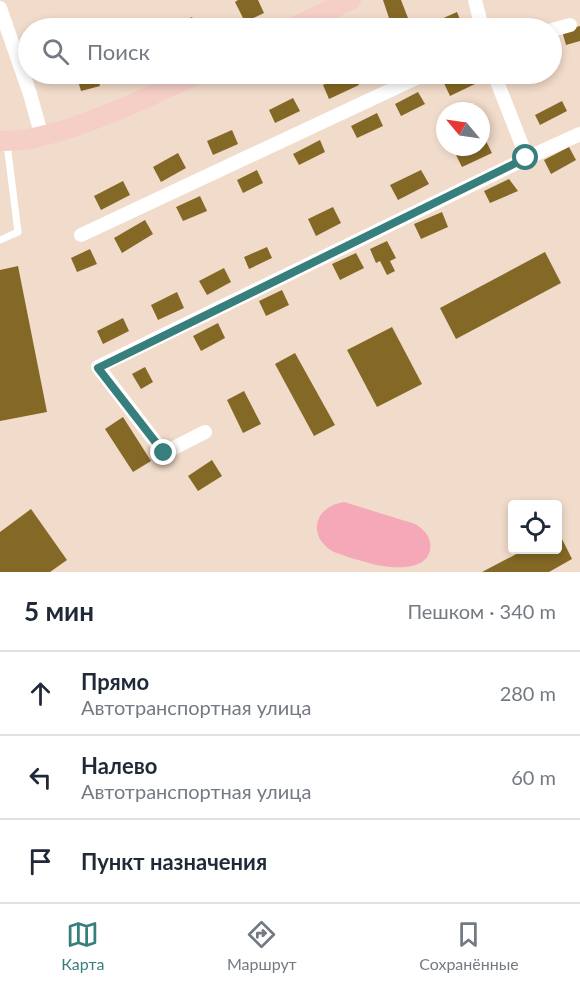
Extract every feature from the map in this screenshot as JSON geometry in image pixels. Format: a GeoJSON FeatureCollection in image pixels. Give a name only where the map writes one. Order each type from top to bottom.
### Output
{"type":"FeatureCollection","features":[{"type":"Feature","properties":{"kind":"street"},"geometry":{"type":"LineString","coordinates":[[313,18],[351,0]]}},
{"type":"Feature","properties":{"kind":"street"},"geometry":{"type":"LineString","coordinates":[[475,0],[480,18]]}},
{"type":"Feature","properties":{"kind":"street"},"geometry":{"type":"LineString","coordinates":[[0,8],[18,60]]}},
{"type":"Feature","properties":{"kind":"street"},"geometry":{"type":"LineString","coordinates":[[562,27],[570,25]]}},
{"type":"Feature","properties":{"kind":"street"},"geometry":{"type":"LineString","coordinates":[[27,84],[39,137]]}},
{"type":"Feature","properties":{"kind":"street"},"geometry":{"type":"LineString","coordinates":[[3,141],[39,137],[81,124],[176,84]]}},
{"type":"Feature","properties":{"kind":"street"},"geometry":{"type":"LineString","coordinates":[[81,235],[404,84]]}},
{"type":"Feature","properties":{"kind":"street"},"geometry":{"type":"LineString","coordinates":[[498,84],[526,158]]}},
{"type":"Feature","properties":{"kind":"street"},"geometry":{"type":"LineString","coordinates":[[205,432],[164,453],[98,368],[526,158],[580,134]]}},
{"type":"Feature","properties":{"kind":"lane"},"geometry":{"type":"LineString","coordinates":[[0,240],[18,232],[3,141]]}},
{"type":"Feature","properties":{"kind":"shaded area"},"geometry":{"type":"Polygon","coordinates":[[[344,502],[419,526],[430,542],[427,557],[414,565],[396,567],[377,565],[334,552],[320,539],[317,523],[326,510],[344,502]]]}},
{"type":"Feature","properties":{"kind":"building"},"geometry":{"type":"Polygon","coordinates":[[[258,0],[264,13],[253,18],[243,18],[235,2],[258,0]]]}},
{"type":"Feature","properties":{"kind":"building"},"geometry":{"type":"Polygon","coordinates":[[[383,0],[401,0],[408,18],[389,18],[383,0]]]}},
{"type":"Feature","properties":{"kind":"building"},"geometry":{"type":"Polygon","coordinates":[[[457,12],[459,18],[444,18],[457,12]]]}},
{"type":"Feature","properties":{"kind":"building"},"geometry":{"type":"Polygon","coordinates":[[[580,26],[580,41],[566,45],[562,31],[580,26]]]}},
{"type":"Feature","properties":{"kind":"building"},"geometry":{"type":"Polygon","coordinates":[[[79,84],[100,84],[100,86],[81,91],[79,84]]]}},
{"type":"Feature","properties":{"kind":"building"},"geometry":{"type":"Polygon","coordinates":[[[358,84],[359,85],[329,99],[323,85],[358,84]]]}},
{"type":"Feature","properties":{"kind":"building"},"geometry":{"type":"Polygon","coordinates":[[[444,84],[475,84],[450,96],[444,84]]]}},
{"type":"Feature","properties":{"kind":"building"},"geometry":{"type":"Polygon","coordinates":[[[418,92],[425,104],[401,116],[395,104],[418,92]]]}},
{"type":"Feature","properties":{"kind":"building"},"geometry":{"type":"Polygon","coordinates":[[[293,98],[300,111],[275,123],[269,110],[293,98]]]}},
{"type":"Feature","properties":{"kind":"building"},"geometry":{"type":"Polygon","coordinates":[[[562,101],[567,111],[540,125],[535,115],[562,101]]]}},
{"type":"Feature","properties":{"kind":"building"},"geometry":{"type":"Polygon","coordinates":[[[377,113],[383,126],[357,138],[351,126],[377,113]]]}},
{"type":"Feature","properties":{"kind":"building"},"geometry":{"type":"Polygon","coordinates":[[[232,130],[238,144],[213,155],[207,141],[232,130]]]}},
{"type":"Feature","properties":{"kind":"building"},"geometry":{"type":"Polygon","coordinates":[[[320,140],[325,152],[299,165],[293,154],[320,140]]]}},
{"type":"Feature","properties":{"kind":"building"},"geometry":{"type":"Polygon","coordinates":[[[569,147],[576,160],[551,174],[544,160],[569,147]]]}},
{"type":"Feature","properties":{"kind":"building"},"geometry":{"type":"Polygon","coordinates":[[[178,153],[186,168],[161,182],[153,167],[178,153]]]}},
{"type":"Feature","properties":{"kind":"building"},"geometry":{"type":"Polygon","coordinates":[[[456,156],[486,156],[462,167],[456,156]]]}},
{"type":"Feature","properties":{"kind":"building"},"geometry":{"type":"Polygon","coordinates":[[[257,170],[263,183],[243,193],[237,180],[257,170]]]}},
{"type":"Feature","properties":{"kind":"building"},"geometry":{"type":"Polygon","coordinates":[[[421,170],[429,184],[398,200],[390,185],[421,170]]]}},
{"type":"Feature","properties":{"kind":"building"},"geometry":{"type":"Polygon","coordinates":[[[509,179],[518,191],[490,203],[484,191],[509,179]]]}},
{"type":"Feature","properties":{"kind":"building"},"geometry":{"type":"Polygon","coordinates":[[[123,181],[130,195],[101,210],[94,196],[123,181]]]}},
{"type":"Feature","properties":{"kind":"building"},"geometry":{"type":"Polygon","coordinates":[[[200,196],[207,211],[183,221],[176,207],[200,196]]]}},
{"type":"Feature","properties":{"kind":"building"},"geometry":{"type":"Polygon","coordinates":[[[333,207],[341,223],[316,236],[308,219],[333,207]]]}},
{"type":"Feature","properties":{"kind":"building"},"geometry":{"type":"Polygon","coordinates":[[[442,212],[448,227],[421,239],[414,224],[442,212]]]}},
{"type":"Feature","properties":{"kind":"building"},"geometry":{"type":"Polygon","coordinates":[[[145,220],[153,234],[122,253],[114,238],[145,220]]]}},
{"type":"Feature","properties":{"kind":"building"},"geometry":{"type":"Polygon","coordinates":[[[387,241],[396,258],[390,261],[395,271],[387,275],[380,261],[376,263],[370,249],[387,241]]]}},
{"type":"Feature","properties":{"kind":"building"},"geometry":{"type":"Polygon","coordinates":[[[267,247],[272,258],[249,269],[244,257],[267,247]]]}},
{"type":"Feature","properties":{"kind":"building"},"geometry":{"type":"Polygon","coordinates":[[[90,249],[97,264],[77,272],[71,258],[90,249]]]}},
{"type":"Feature","properties":{"kind":"building"},"geometry":{"type":"Polygon","coordinates":[[[545,252],[561,283],[456,339],[440,308],[545,252]]]}},
{"type":"Feature","properties":{"kind":"building"},"geometry":{"type":"Polygon","coordinates":[[[356,253],[364,268],[340,280],[332,264],[356,253]]]}},
{"type":"Feature","properties":{"kind":"building"},"geometry":{"type":"Polygon","coordinates":[[[18,266],[47,412],[0,421],[0,270],[18,266]]]}},
{"type":"Feature","properties":{"kind":"building"},"geometry":{"type":"Polygon","coordinates":[[[224,268],[231,282],[207,295],[199,281],[224,268]]]}},
{"type":"Feature","properties":{"kind":"building"},"geometry":{"type":"Polygon","coordinates":[[[282,290],[289,305],[266,316],[259,301],[282,290]]]}},
{"type":"Feature","properties":{"kind":"building"},"geometry":{"type":"Polygon","coordinates":[[[177,292],[184,308],[158,320],[151,305],[177,292]]]}},
{"type":"Feature","properties":{"kind":"building"},"geometry":{"type":"Polygon","coordinates":[[[123,318],[129,331],[103,344],[97,331],[123,318]]]}},
{"type":"Feature","properties":{"kind":"building"},"geometry":{"type":"Polygon","coordinates":[[[218,323],[225,338],[201,351],[193,336],[218,323]]]}},
{"type":"Feature","properties":{"kind":"building"},"geometry":{"type":"Polygon","coordinates":[[[392,327],[422,384],[377,407],[347,350],[392,327]]]}},
{"type":"Feature","properties":{"kind":"building"},"geometry":{"type":"Polygon","coordinates":[[[295,353],[335,425],[314,436],[275,364],[295,353]]]}},
{"type":"Feature","properties":{"kind":"building"},"geometry":{"type":"Polygon","coordinates":[[[145,367],[153,382],[141,389],[132,374],[145,367]]]}},
{"type":"Feature","properties":{"kind":"building"},"geometry":{"type":"Polygon","coordinates":[[[244,391],[261,424],[243,433],[227,400],[244,391]]]}},
{"type":"Feature","properties":{"kind":"building"},"geometry":{"type":"Polygon","coordinates":[[[123,417],[151,461],[133,472],[105,429],[123,417]]]}},
{"type":"Feature","properties":{"kind":"building"},"geometry":{"type":"Polygon","coordinates":[[[212,460],[222,476],[198,491],[188,476],[212,460]]]}},
{"type":"Feature","properties":{"kind":"building"},"geometry":{"type":"Polygon","coordinates":[[[31,509],[67,560],[50,572],[0,572],[0,532],[31,509]]]}},
{"type":"Feature","properties":{"kind":"building"},"geometry":{"type":"Polygon","coordinates":[[[562,539],[572,559],[549,572],[482,572],[516,554],[562,554],[562,539]]]}},
{"type":"Feature","properties":{"kind":"route"},"geometry":{"type":"LineString","coordinates":[[164,453],[98,368],[526,158]]}}]}
